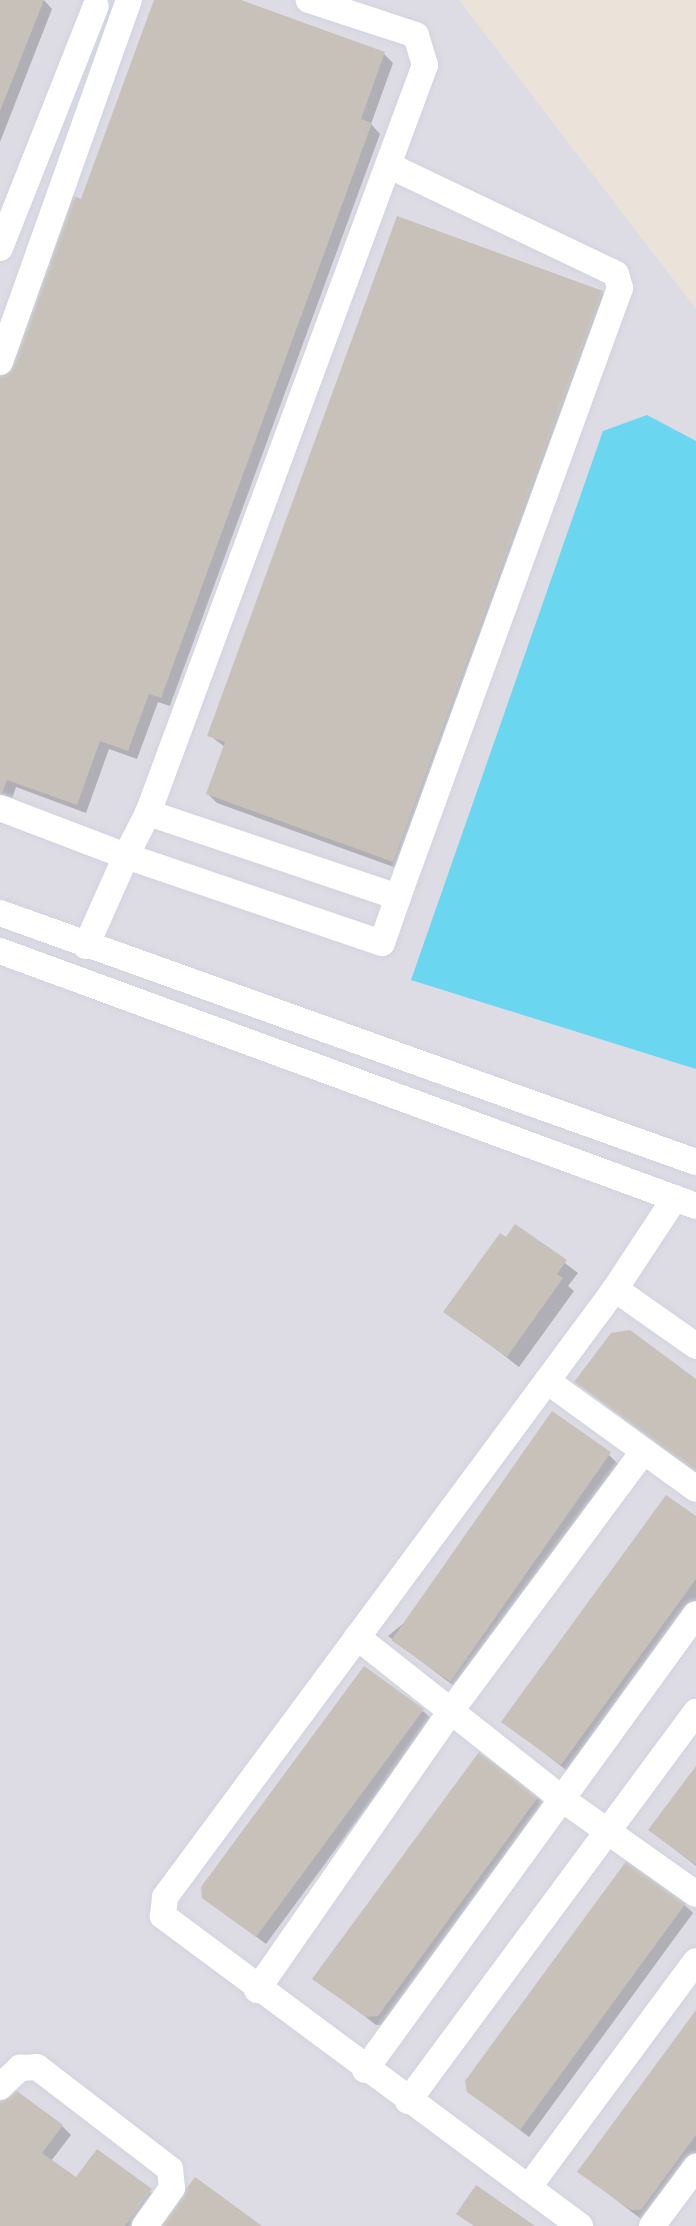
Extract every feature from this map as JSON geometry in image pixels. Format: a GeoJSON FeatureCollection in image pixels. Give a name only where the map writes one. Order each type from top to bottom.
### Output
{"type":"FeatureCollection","features":[{"type":"Feature","properties":{"kind":"street"},"geometry":{"type":"LineString","coordinates":[[0,362],[129,0]]}},
{"type":"Feature","properties":{"kind":"street"},"geometry":{"type":"LineString","coordinates":[[86,946],[148,813],[390,166],[425,65],[416,35],[309,0]]}},
{"type":"Feature","properties":{"kind":"street"},"geometry":{"type":"LineString","coordinates":[[0,246],[96,6]]}},
{"type":"Feature","properties":{"kind":"street"},"geometry":{"type":"LineString","coordinates":[[0,808],[126,856],[383,943],[620,288],[615,274],[390,166]]}},
{"type":"Feature","properties":{"kind":"street"},"geometry":{"type":"LineString","coordinates":[[148,813],[398,898]]}},
{"type":"Feature","properties":{"kind":"street"},"geometry":{"type":"LineString","coordinates":[[0,914],[696,1162]]}},
{"type":"Feature","properties":{"kind":"street"},"geometry":{"type":"LineString","coordinates":[[0,951],[685,1202],[615,1289],[165,1897],[163,1916],[257,1990],[580,2226]]}},
{"type":"Feature","properties":{"kind":"street"},"geometry":{"type":"LineString","coordinates":[[231,1035],[244,999]]}},
{"type":"Feature","properties":{"kind":"street"},"geometry":{"type":"LineString","coordinates":[[615,1289],[696,1346]]}},
{"type":"Feature","properties":{"kind":"street"},"geometry":{"type":"LineString","coordinates":[[547,1381],[696,1489]]}},
{"type":"Feature","properties":{"kind":"street"},"geometry":{"type":"LineString","coordinates":[[257,1990],[450,1712],[645,1451]]}},
{"type":"Feature","properties":{"kind":"street"},"geometry":{"type":"LineString","coordinates":[[365,2070],[696,1614]]}},
{"type":"Feature","properties":{"kind":"street"},"geometry":{"type":"LineString","coordinates":[[358,1637],[562,1799],[696,1894]]}},
{"type":"Feature","properties":{"kind":"street"},"geometry":{"type":"LineString","coordinates":[[408,2101],[696,1712]]}},
{"type":"Feature","properties":{"kind":"street"},"geometry":{"type":"LineString","coordinates":[[528,2188],[696,1961]]}},
{"type":"Feature","properties":{"kind":"street"},"geometry":{"type":"LineString","coordinates":[[0,2087],[20,2068],[37,2067],[170,2169],[173,2188],[145,2226]]}},
{"type":"Feature","properties":{"kind":"street"},"geometry":{"type":"LineString","coordinates":[[652,2226],[696,2167]]}},
{"type":"Feature","properties":{"kind":"shaded area"},"geometry":{"type":"Polygon","coordinates":[[[0,0],[459,0],[696,309],[696,2226],[0,2226],[0,0]]]}},
{"type":"Feature","properties":{"kind":"water"},"geometry":{"type":"Polygon","coordinates":[[[647,415],[696,441],[696,1069],[411,980],[603,431],[647,415]]]}},
{"type":"Feature","properties":{"kind":"building"},"geometry":{"type":"Polygon","coordinates":[[[0,0],[44,0],[0,111],[0,0]]]}},
{"type":"Feature","properties":{"kind":"building"},"geometry":{"type":"Polygon","coordinates":[[[154,0],[241,0],[385,52],[361,119],[372,123],[161,698],[149,694],[128,751],[100,741],[77,805],[7,780],[0,799],[0,370],[65,193],[81,199],[154,0]]]}},
{"type":"Feature","properties":{"kind":"building"},"geometry":{"type":"Polygon","coordinates":[[[397,216],[603,291],[393,862],[206,794],[225,742],[207,736],[397,216]]]}},
{"type":"Feature","properties":{"kind":"building"},"geometry":{"type":"Polygon","coordinates":[[[515,1224],[567,1260],[557,1274],[563,1278],[507,1357],[443,1312],[500,1233],[506,1237],[515,1224]]]}},
{"type":"Feature","properties":{"kind":"building"},"geometry":{"type":"Polygon","coordinates":[[[630,1330],[696,1379],[696,1472],[574,1382],[611,1333],[630,1330]]]}},
{"type":"Feature","properties":{"kind":"building"},"geometry":{"type":"Polygon","coordinates":[[[552,1411],[611,1452],[450,1682],[391,1640],[552,1411]]]}},
{"type":"Feature","properties":{"kind":"building"},"geometry":{"type":"Polygon","coordinates":[[[666,1495],[696,1516],[696,1579],[561,1765],[501,1722],[666,1495]]]}},
{"type":"Feature","properties":{"kind":"building"},"geometry":{"type":"Polygon","coordinates":[[[364,1666],[424,1709],[256,1937],[202,1898],[201,1887],[364,1666]]]}},
{"type":"Feature","properties":{"kind":"building"},"geometry":{"type":"Polygon","coordinates":[[[479,1752],[539,1796],[378,2016],[366,2017],[312,1979],[479,1752]]]}},
{"type":"Feature","properties":{"kind":"building"},"geometry":{"type":"Polygon","coordinates":[[[696,1766],[696,1865],[648,1830],[696,1766]]]}},
{"type":"Feature","properties":{"kind":"building"},"geometry":{"type":"Polygon","coordinates":[[[627,1860],[686,1903],[520,2130],[467,2092],[465,2081],[627,1860]]]}},
{"type":"Feature","properties":{"kind":"building"},"geometry":{"type":"Polygon","coordinates":[[[696,2010],[696,2135],[641,2210],[631,2210],[577,2172],[696,2010]]]}},
{"type":"Feature","properties":{"kind":"building"},"geometry":{"type":"Polygon","coordinates":[[[10,2086],[63,2125],[42,2153],[76,2177],[97,2149],[152,2189],[125,2226],[0,2226],[0,2100],[10,2086]]]}},
{"type":"Feature","properties":{"kind":"building"},"geometry":{"type":"Polygon","coordinates":[[[195,2177],[262,2226],[158,2226],[195,2177]]]}},
{"type":"Feature","properties":{"kind":"building"},"geometry":{"type":"Polygon","coordinates":[[[476,2185],[535,2226],[474,2226],[456,2214],[476,2185]]]}}]}
